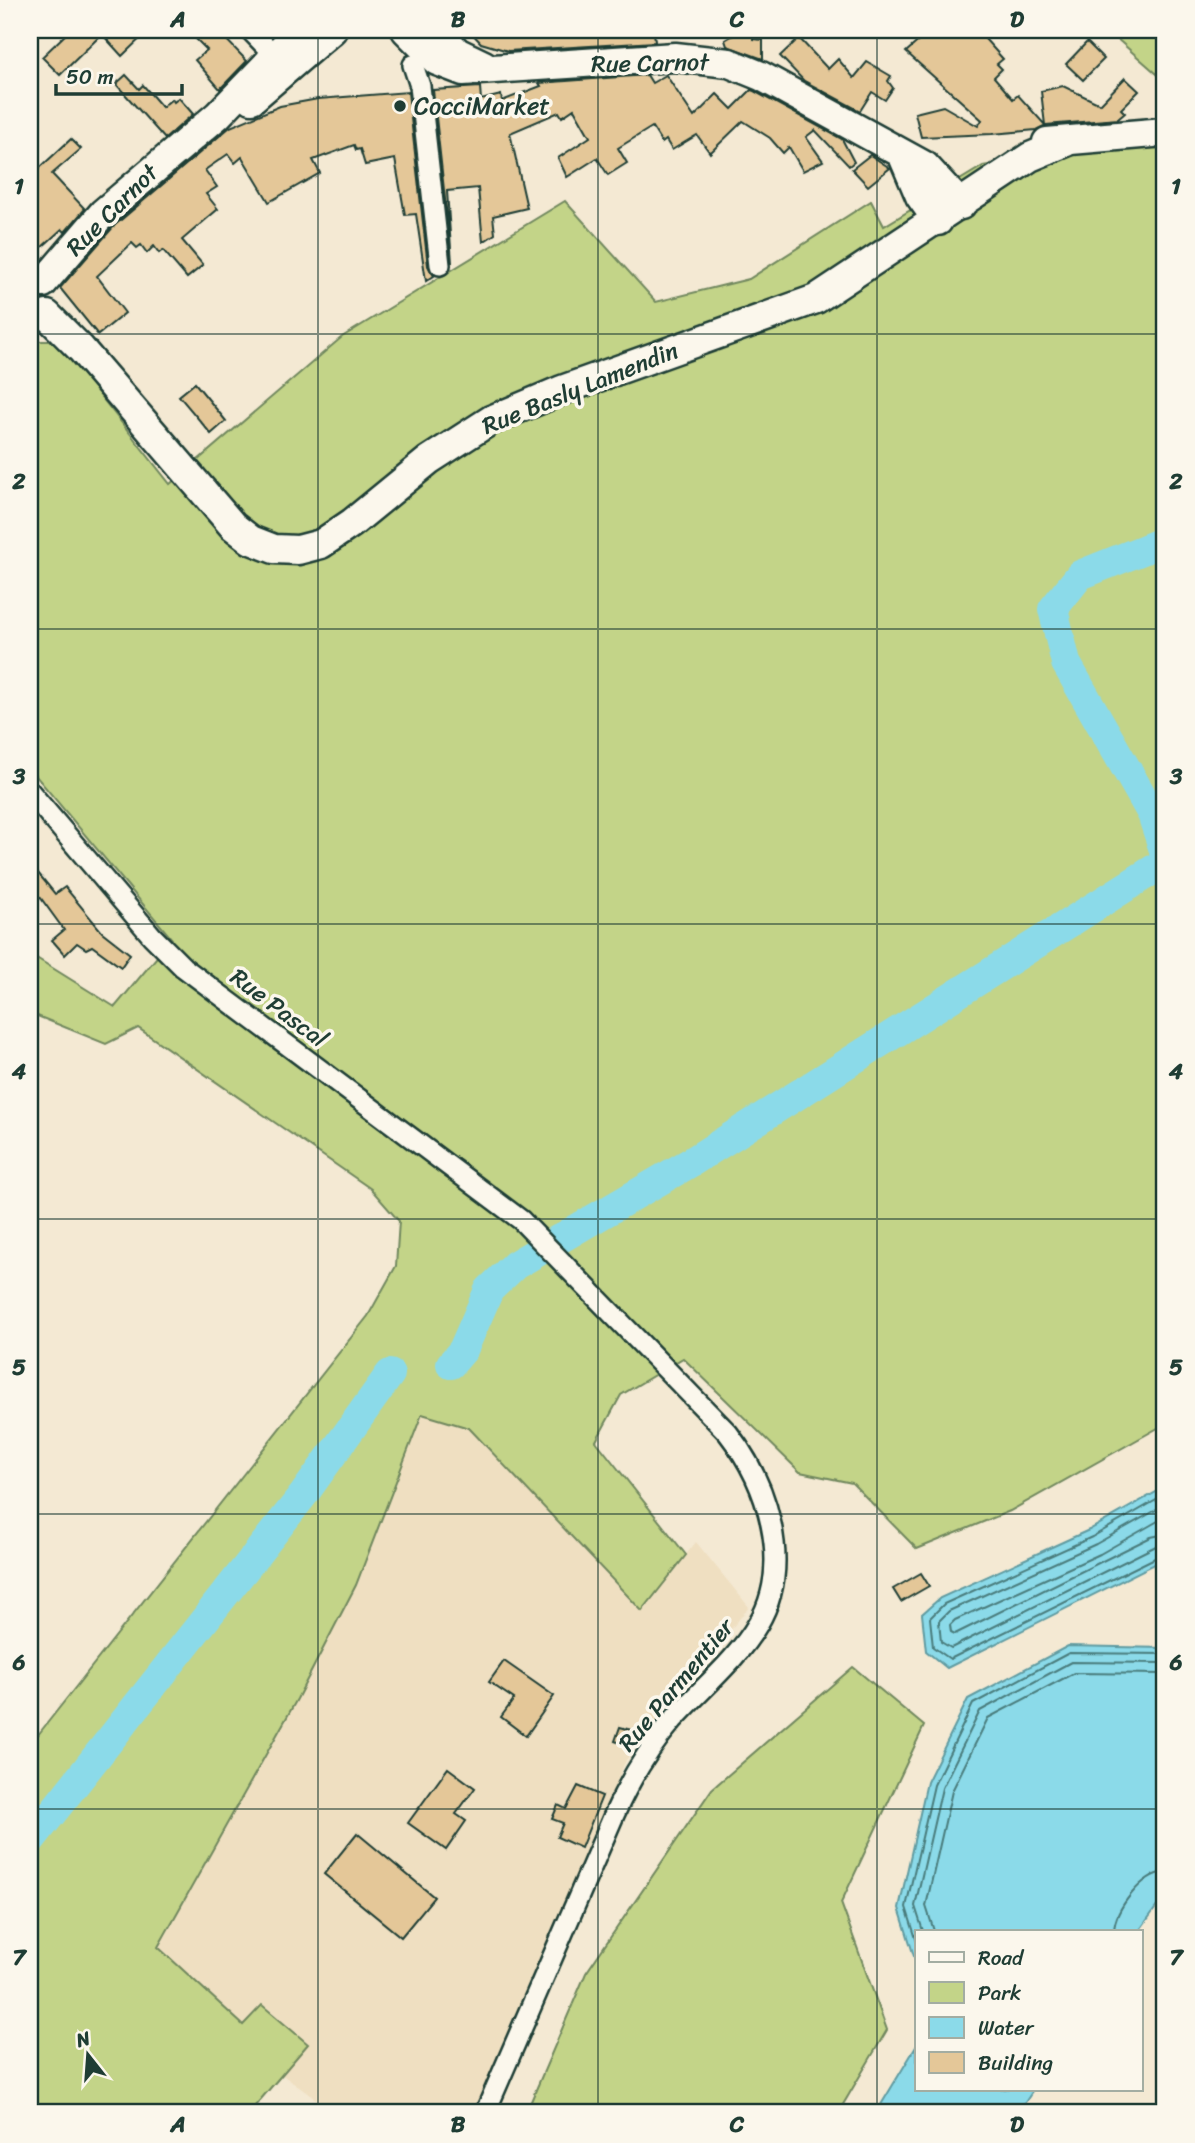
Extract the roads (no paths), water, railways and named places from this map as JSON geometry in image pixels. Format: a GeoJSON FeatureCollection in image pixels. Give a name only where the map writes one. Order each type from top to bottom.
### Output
{"type":"FeatureCollection","features":[{"type":"Feature","properties":{"kind":"street"},"geometry":{"type":"LineString","coordinates":[[250,30],[281,62],[300,30]]}},
{"type":"Feature","properties":{"kind":"street","name":"Rue Carnot"},"geometry":{"type":"LineString","coordinates":[[36,281],[103,212],[252,83],[331,30]]}},
{"type":"Feature","properties":{"kind":"street","name":"Rue Carnot"},"geometry":{"type":"LineString","coordinates":[[406,30],[433,43],[454,69],[499,70],[662,58],[719,61],[761,76],[925,166],[944,207]]}},
{"type":"Feature","properties":{"kind":"street","name":"Rue Carnot"},"geometry":{"type":"LineString","coordinates":[[433,43],[420,86],[440,265]]}},
{"type":"Feature","properties":{"kind":"street","name":"Rue Basly Lamendin"},"geometry":{"type":"LineString","coordinates":[[38,320],[81,349],[233,526],[261,545],[286,551],[309,548],[331,538],[429,460],[491,421],[562,390],[747,323],[1030,157],[1066,142],[1165,132]]}},
{"type":"Feature","properties":{"kind":"street"},"geometry":{"type":"LineString","coordinates":[[36,281],[51,297],[38,320]]}},
{"type":"Feature","properties":{"kind":"street","name":"Rue Pascal"},"geometry":{"type":"LineString","coordinates":[[30,792],[152,936],[183,967],[531,1228],[557,1254]]}},
{"type":"Feature","properties":{"kind":"street","name":"Rue Parmentier"},"geometry":{"type":"LineString","coordinates":[[485,2113],[633,1775],[673,1720],[753,1632],[765,1608],[772,1585],[769,1515],[762,1489],[743,1453],[557,1254]]}},
{"type":"Feature","properties":{"kind":"water"},"geometry":{"type":"Polygon","coordinates":[[[1165,1487],[1165,1559],[947,1668],[926,1651],[922,1614],[940,1598],[1089,1530],[1165,1487]]]}},
{"type":"Feature","properties":{"kind":"water"},"geometry":{"type":"Polygon","coordinates":[[[1068,1646],[1165,1648],[1165,1895],[1140,1930],[915,1930],[915,1960],[899,1908],[927,1782],[968,1699],[1068,1646]]]}},
{"type":"Feature","properties":{"kind":"water"},"geometry":{"type":"Polygon","coordinates":[[[915,2048],[915,2090],[1033,2090],[1018,2113],[876,2113],[915,2048]]]}},
{"type":"Feature","properties":{"kind":"waterway"},"geometry":{"type":"LineString","coordinates":[[1165,541],[1080,575],[1053,609],[1066,663],[1152,814],[1165,853]]}},
{"type":"Feature","properties":{"kind":"waterway"},"geometry":{"type":"LineString","coordinates":[[451,1364],[463,1350],[489,1290],[515,1265],[693,1161],[1159,866],[1165,857]]}},
{"type":"Feature","properties":{"kind":"waterway"},"geometry":{"type":"LineString","coordinates":[[30,1841],[304,1494],[390,1374]]}},
{"type":"Feature","properties":{"kind":"place","name":"CocciMarket"},"geometry":{"type":"Point","coordinates":[400,106]}}]}
